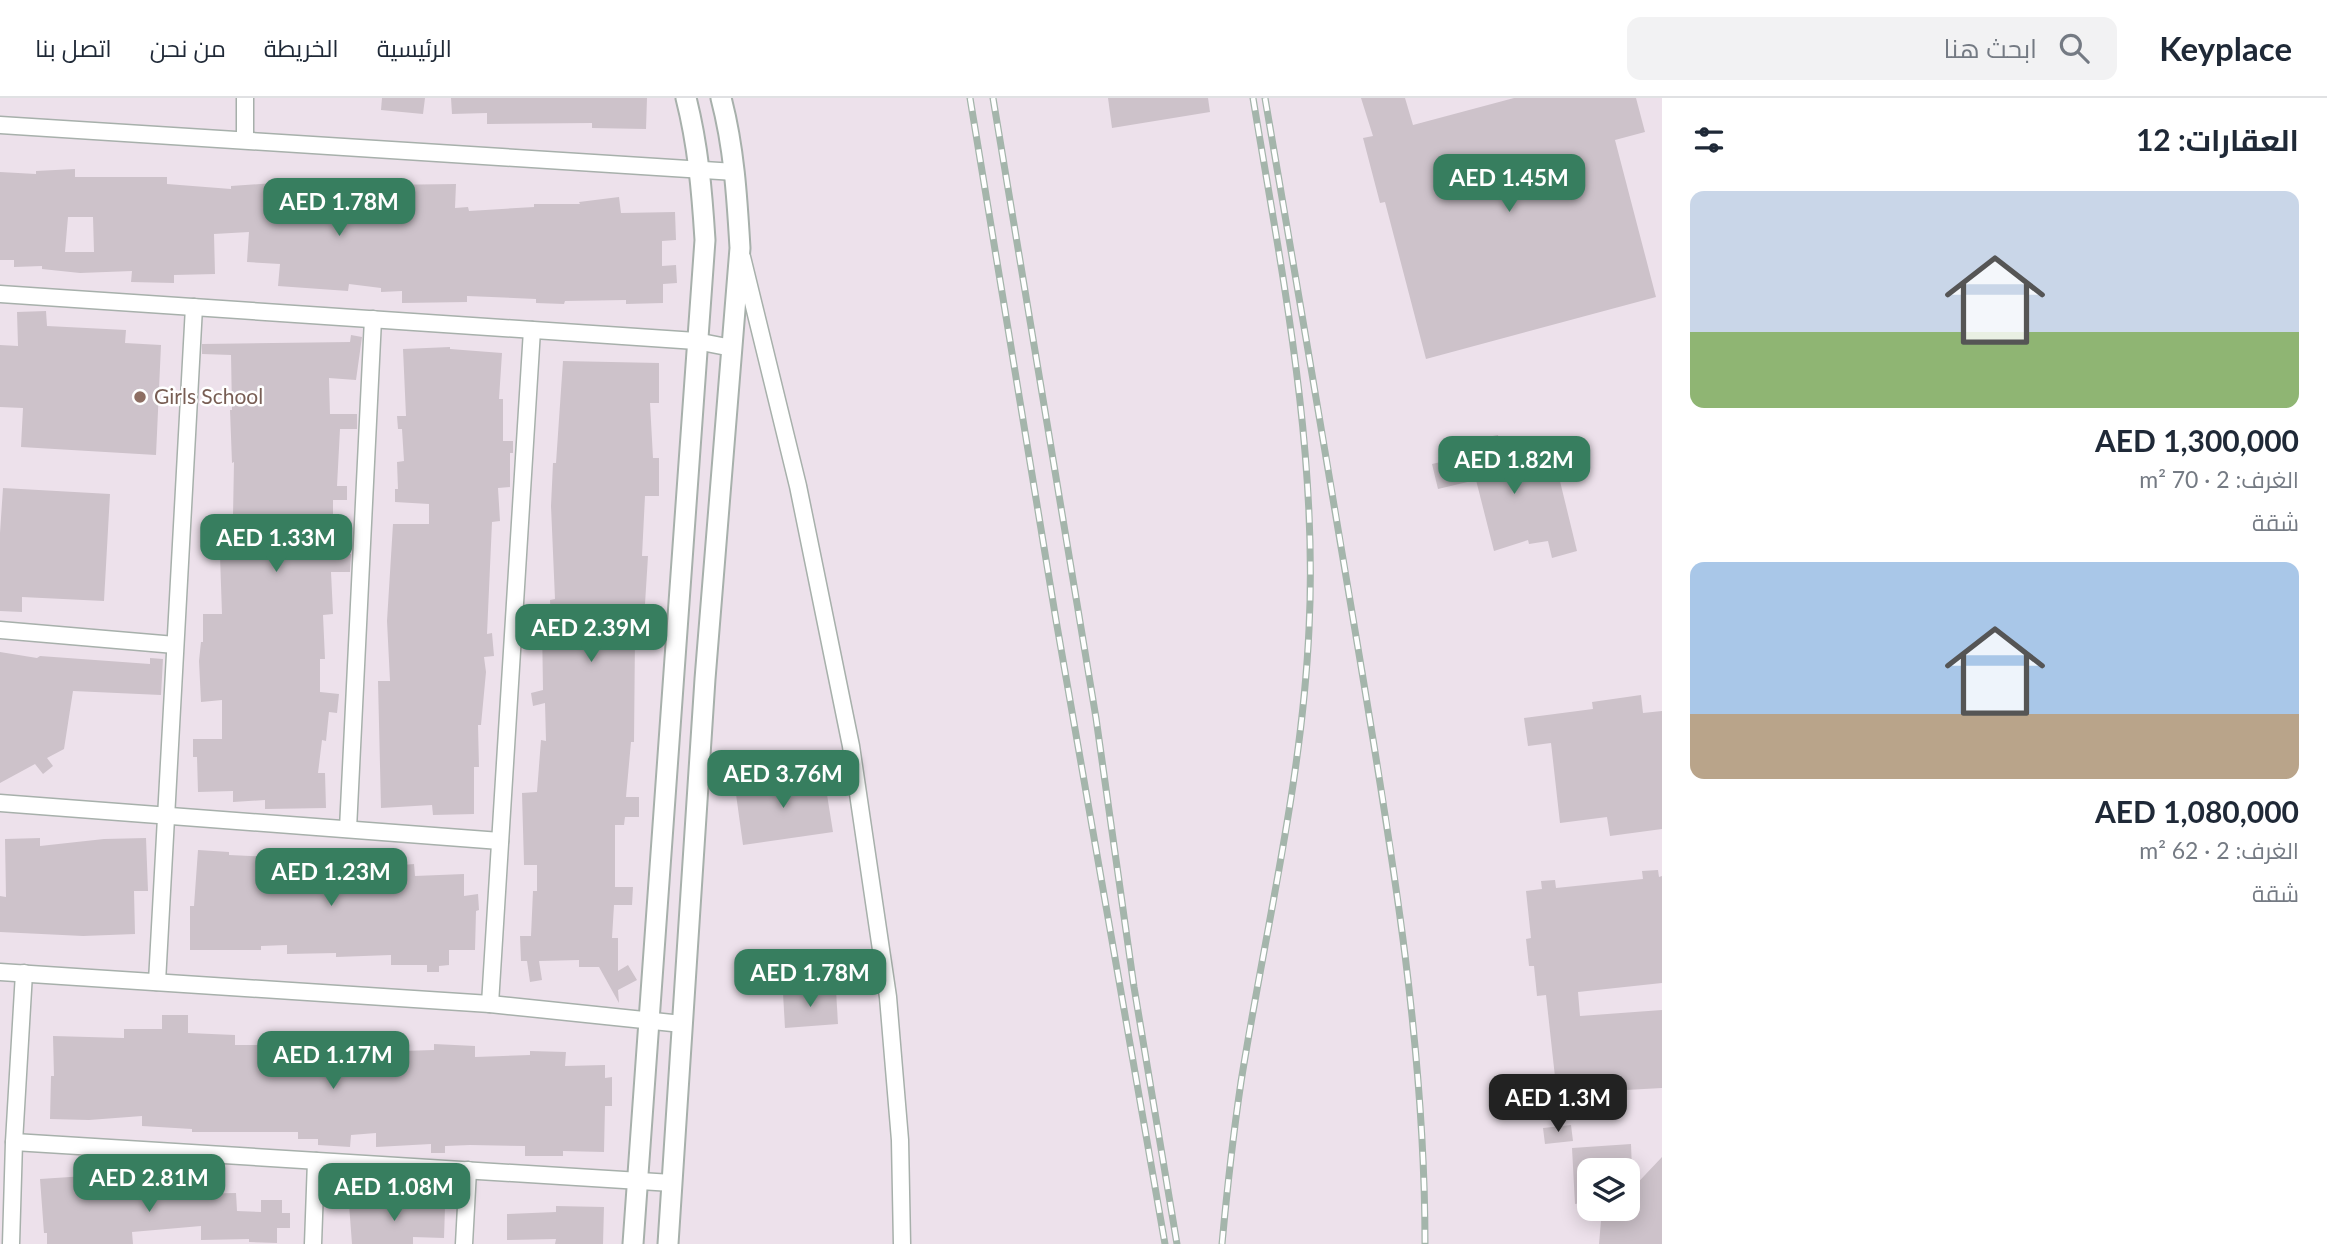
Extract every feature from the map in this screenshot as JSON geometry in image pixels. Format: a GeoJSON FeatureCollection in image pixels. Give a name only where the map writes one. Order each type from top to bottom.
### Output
{"type":"FeatureCollection","features":[{"type":"Feature","properties":{"kind":"street"},"geometry":{"type":"LineString","coordinates":[[245,140],[246,98]]}},
{"type":"Feature","properties":{"kind":"street"},"geometry":{"type":"LineString","coordinates":[[634,1244],[705,240],[700,169],[686,98]]}},
{"type":"Feature","properties":{"kind":"street"},"geometry":{"type":"LineString","coordinates":[[668,1244],[704,693],[740,248],[734,172],[728,125],[721,98]]}},
{"type":"Feature","properties":{"kind":"street"},"geometry":{"type":"LineString","coordinates":[[0,125],[734,172]]}},
{"type":"Feature","properties":{"kind":"street"},"geometry":{"type":"LineString","coordinates":[[740,248],[798,486],[851,746],[888,997],[900,1140],[902,1244]]}},
{"type":"Feature","properties":{"kind":"street"},"geometry":{"type":"LineString","coordinates":[[0,294],[696,341],[732,348]]}},
{"type":"Feature","properties":{"kind":"street"},"geometry":{"type":"LineString","coordinates":[[157,982],[194,307]]}},
{"type":"Feature","properties":{"kind":"street"},"geometry":{"type":"LineString","coordinates":[[348,829],[373,319]]}},
{"type":"Feature","properties":{"kind":"street"},"geometry":{"type":"LineString","coordinates":[[490,1004],[532,330]]}},
{"type":"Feature","properties":{"kind":"street"},"geometry":{"type":"LineString","coordinates":[[0,629],[176,645]]}},
{"type":"Feature","properties":{"kind":"street"},"geometry":{"type":"LineString","coordinates":[[0,803],[500,841]]}},
{"type":"Feature","properties":{"kind":"street"},"geometry":{"type":"LineString","coordinates":[[0,972],[490,1004],[682,1024]]}},
{"type":"Feature","properties":{"kind":"street"},"geometry":{"type":"LineString","coordinates":[[11,1244],[24,973]]}},
{"type":"Feature","properties":{"kind":"street"},"geometry":{"type":"LineString","coordinates":[[14,1142],[672,1183]]}},
{"type":"Feature","properties":{"kind":"street"},"geometry":{"type":"LineString","coordinates":[[313,1244],[316,1161]]}},
{"type":"Feature","properties":{"kind":"street"},"geometry":{"type":"LineString","coordinates":[[464,1244],[468,1170]]}},
{"type":"Feature","properties":{"kind":"building"},"geometry":{"type":"Polygon","coordinates":[[[382,98],[425,98],[423,114],[381,110],[382,98]]]}},
{"type":"Feature","properties":{"kind":"building"},"geometry":{"type":"Polygon","coordinates":[[[451,98],[647,98],[646,129],[592,128],[592,123],[487,124],[487,113],[452,114],[451,98]]]}},
{"type":"Feature","properties":{"kind":"building"},"geometry":{"type":"Polygon","coordinates":[[[1108,98],[1208,98],[1210,112],[1112,128],[1108,98]]]}},
{"type":"Feature","properties":{"kind":"building"},"geometry":{"type":"Polygon","coordinates":[[[1361,98],[1405,98],[1413,125],[1514,98],[1636,98],[1645,132],[1615,140],[1656,297],[1426,359],[1385,202],[1380,203],[1363,138],[1373,136],[1361,98]]]}},
{"type":"Feature","properties":{"kind":"building"},"geometry":{"type":"Polygon","coordinates":[[[75,169],[75,177],[167,177],[167,184],[231,189],[231,186],[274,183],[275,193],[323,191],[382,194],[381,185],[456,184],[455,208],[468,207],[469,211],[534,207],[534,204],[580,204],[579,202],[619,197],[621,213],[675,212],[676,240],[662,241],[662,266],[676,265],[677,283],[663,284],[663,303],[626,304],[626,300],[536,303],[536,299],[467,296],[467,302],[402,303],[402,291],[381,292],[381,288],[349,284],[348,291],[278,286],[280,264],[247,262],[249,232],[214,234],[215,274],[174,275],[174,283],[131,282],[132,271],[80,273],[42,269],[42,266],[14,267],[14,260],[0,260],[0,172],[36,174],[36,171],[75,169]],[[68,217],[65,252],[94,252],[93,217],[68,217]]]}},
{"type":"Feature","properties":{"kind":"building"},"geometry":{"type":"Polygon","coordinates":[[[46,311],[47,326],[126,330],[125,343],[161,345],[156,455],[21,447],[23,408],[0,407],[0,345],[18,346],[17,312],[46,311]]]}},
{"type":"Feature","properties":{"kind":"building"},"geometry":{"type":"Polygon","coordinates":[[[351,335],[362,337],[356,380],[329,378],[330,414],[357,414],[357,429],[340,429],[337,486],[347,486],[347,500],[333,500],[333,524],[342,524],[342,554],[351,554],[350,572],[331,572],[333,614],[323,615],[325,659],[320,659],[320,692],[339,694],[337,713],[329,712],[326,741],[322,740],[318,773],[325,773],[326,808],[265,809],[265,800],[233,802],[233,791],[198,792],[197,757],[193,757],[193,739],[222,739],[222,700],[201,702],[199,661],[203,642],[203,614],[222,614],[220,556],[210,556],[211,516],[233,516],[234,462],[232,463],[230,410],[231,355],[202,354],[202,344],[350,342],[351,335]]]}},
{"type":"Feature","properties":{"kind":"building"},"geometry":{"type":"Polygon","coordinates":[[[450,347],[502,353],[499,399],[503,399],[503,441],[513,441],[513,453],[510,453],[510,487],[498,488],[500,521],[492,522],[487,634],[492,633],[494,656],[484,657],[486,672],[481,725],[478,725],[479,767],[474,767],[474,814],[433,815],[432,805],[381,808],[378,681],[390,681],[387,621],[393,524],[429,524],[429,504],[395,502],[395,489],[398,489],[397,462],[404,461],[402,429],[398,429],[397,416],[406,416],[403,349],[450,347]]]}},
{"type":"Feature","properties":{"kind":"building"},"geometry":{"type":"Polygon","coordinates":[[[563,361],[659,363],[659,403],[650,403],[653,458],[659,458],[659,496],[645,496],[642,556],[648,556],[645,604],[656,604],[655,618],[645,617],[643,638],[635,637],[634,742],[631,742],[626,797],[639,797],[639,817],[625,817],[624,825],[615,825],[615,887],[633,887],[632,905],[614,905],[612,938],[618,938],[618,971],[628,965],[637,980],[618,990],[619,1003],[599,967],[579,967],[579,960],[539,961],[542,980],[530,982],[527,961],[521,961],[520,936],[531,936],[533,891],[537,891],[537,865],[524,865],[522,793],[537,792],[541,740],[546,741],[545,703],[533,706],[531,693],[543,690],[542,624],[551,624],[550,600],[555,599],[551,506],[563,361]]]}},
{"type":"Feature","properties":{"kind":"building"},"geometry":{"type":"Polygon","coordinates":[[[1498,435],[1500,448],[1521,443],[1527,465],[1543,459],[1549,475],[1558,473],[1577,551],[1552,558],[1548,541],[1529,544],[1528,540],[1494,551],[1476,480],[1438,489],[1432,464],[1485,452],[1482,438],[1498,435]]]}},
{"type":"Feature","properties":{"kind":"building"},"geometry":{"type":"Polygon","coordinates":[[[3,488],[110,494],[104,601],[22,597],[22,612],[0,611],[3,488]]]}},
{"type":"Feature","properties":{"kind":"building"},"geometry":{"type":"Polygon","coordinates":[[[0,652],[37,658],[40,656],[150,664],[150,658],[163,659],[161,695],[73,691],[64,749],[47,758],[53,766],[43,774],[35,764],[0,783],[0,652]]]}},
{"type":"Feature","properties":{"kind":"building"},"geometry":{"type":"Polygon","coordinates":[[[1641,695],[1643,713],[1662,711],[1662,829],[1610,836],[1607,817],[1560,823],[1551,743],[1528,746],[1524,718],[1593,709],[1592,702],[1641,695]]]}},
{"type":"Feature","properties":{"kind":"building"},"geometry":{"type":"Polygon","coordinates":[[[805,776],[805,779],[824,776],[833,832],[743,845],[735,787],[805,776]]]}},
{"type":"Feature","properties":{"kind":"building"},"geometry":{"type":"Polygon","coordinates":[[[40,838],[40,846],[104,839],[146,838],[148,891],[134,891],[135,934],[83,936],[0,932],[0,896],[6,897],[5,839],[40,838]]]}},
{"type":"Feature","properties":{"kind":"building"},"geometry":{"type":"Polygon","coordinates":[[[344,849],[345,858],[377,859],[377,867],[414,864],[415,876],[464,874],[464,896],[478,894],[475,950],[449,950],[449,965],[439,966],[439,972],[427,972],[427,965],[391,965],[391,955],[336,957],[336,953],[287,954],[287,945],[261,946],[261,950],[190,950],[190,906],[194,906],[198,850],[229,852],[229,855],[323,859],[323,850],[344,849]]]}},
{"type":"Feature","properties":{"kind":"building"},"geometry":{"type":"Polygon","coordinates":[[[1658,870],[1659,877],[1662,876],[1662,983],[1578,992],[1580,1016],[1662,1010],[1662,1088],[1608,1089],[1557,1095],[1546,995],[1537,996],[1534,966],[1529,966],[1526,939],[1531,938],[1526,891],[1542,889],[1541,881],[1555,880],[1556,888],[1643,879],[1642,871],[1658,870]]]}},
{"type":"Feature","properties":{"kind":"building"},"geometry":{"type":"Polygon","coordinates":[[[836,990],[838,1024],[785,1028],[783,993],[836,990]]]}},
{"type":"Feature","properties":{"kind":"building"},"geometry":{"type":"Polygon","coordinates":[[[162,1015],[188,1015],[188,1033],[235,1035],[235,1045],[273,1045],[273,1048],[339,1046],[339,1038],[372,1040],[371,1052],[434,1050],[434,1044],[475,1046],[475,1057],[530,1055],[530,1051],[566,1052],[565,1066],[605,1065],[605,1078],[612,1077],[612,1106],[605,1106],[604,1152],[563,1151],[563,1156],[525,1156],[525,1146],[470,1145],[445,1146],[445,1153],[431,1153],[431,1144],[376,1147],[376,1133],[351,1135],[350,1147],[318,1145],[318,1139],[298,1139],[298,1132],[192,1132],[192,1129],[142,1126],[142,1116],[89,1120],[50,1119],[51,1076],[54,1076],[53,1036],[124,1038],[124,1029],[162,1029],[162,1015]]]}},
{"type":"Feature","properties":{"kind":"building"},"geometry":{"type":"Polygon","coordinates":[[[1571,1125],[1573,1141],[1545,1144],[1543,1128],[1571,1125]]]}},
{"type":"Feature","properties":{"kind":"building"},"geometry":{"type":"Polygon","coordinates":[[[1631,1144],[1632,1158],[1577,1158],[1575,1204],[1572,1148],[1631,1144]]]}},
{"type":"Feature","properties":{"kind":"building"},"geometry":{"type":"Polygon","coordinates":[[[1662,1157],[1662,1244],[1599,1244],[1601,1221],[1640,1221],[1640,1180],[1662,1157]]]}},
{"type":"Feature","properties":{"kind":"building"},"geometry":{"type":"Polygon","coordinates":[[[85,1176],[85,1184],[143,1187],[143,1190],[185,1186],[186,1194],[236,1193],[237,1211],[261,1212],[261,1200],[282,1200],[282,1213],[290,1213],[290,1228],[277,1228],[277,1243],[249,1242],[249,1239],[201,1240],[201,1226],[132,1232],[133,1244],[47,1244],[40,1179],[85,1176]]]}},
{"type":"Feature","properties":{"kind":"building"},"geometry":{"type":"Polygon","coordinates":[[[389,1201],[389,1206],[445,1207],[444,1238],[413,1237],[413,1244],[352,1244],[349,1204],[389,1201]]]}},
{"type":"Feature","properties":{"kind":"building"},"geometry":{"type":"Polygon","coordinates":[[[556,1206],[604,1207],[603,1244],[555,1244],[556,1239],[507,1240],[507,1214],[556,1212],[556,1206]]]}},
{"type":"Feature","properties":{"kind":"railway"},"geometry":{"type":"LineString","coordinates":[[970,98],[1056,620],[1165,1244]]}},
{"type":"Feature","properties":{"kind":"railway"},"geometry":{"type":"LineString","coordinates":[[993,98],[1096,718],[1134,987],[1177,1244]]}},
{"type":"Feature","properties":{"kind":"railway"},"geometry":{"type":"LineString","coordinates":[[1222,1244],[1241,1082],[1291,800],[1309,629],[1310,562],[1303,428],[1286,296],[1253,98]]}},
{"type":"Feature","properties":{"kind":"railway"},"geometry":{"type":"LineString","coordinates":[[1265,98],[1395,878],[1419,1097],[1425,1244]]}},
{"type":"Feature","properties":{"kind":"place","name":"Girls School"},"geometry":{"type":"Point","coordinates":[140,397]}}]}
